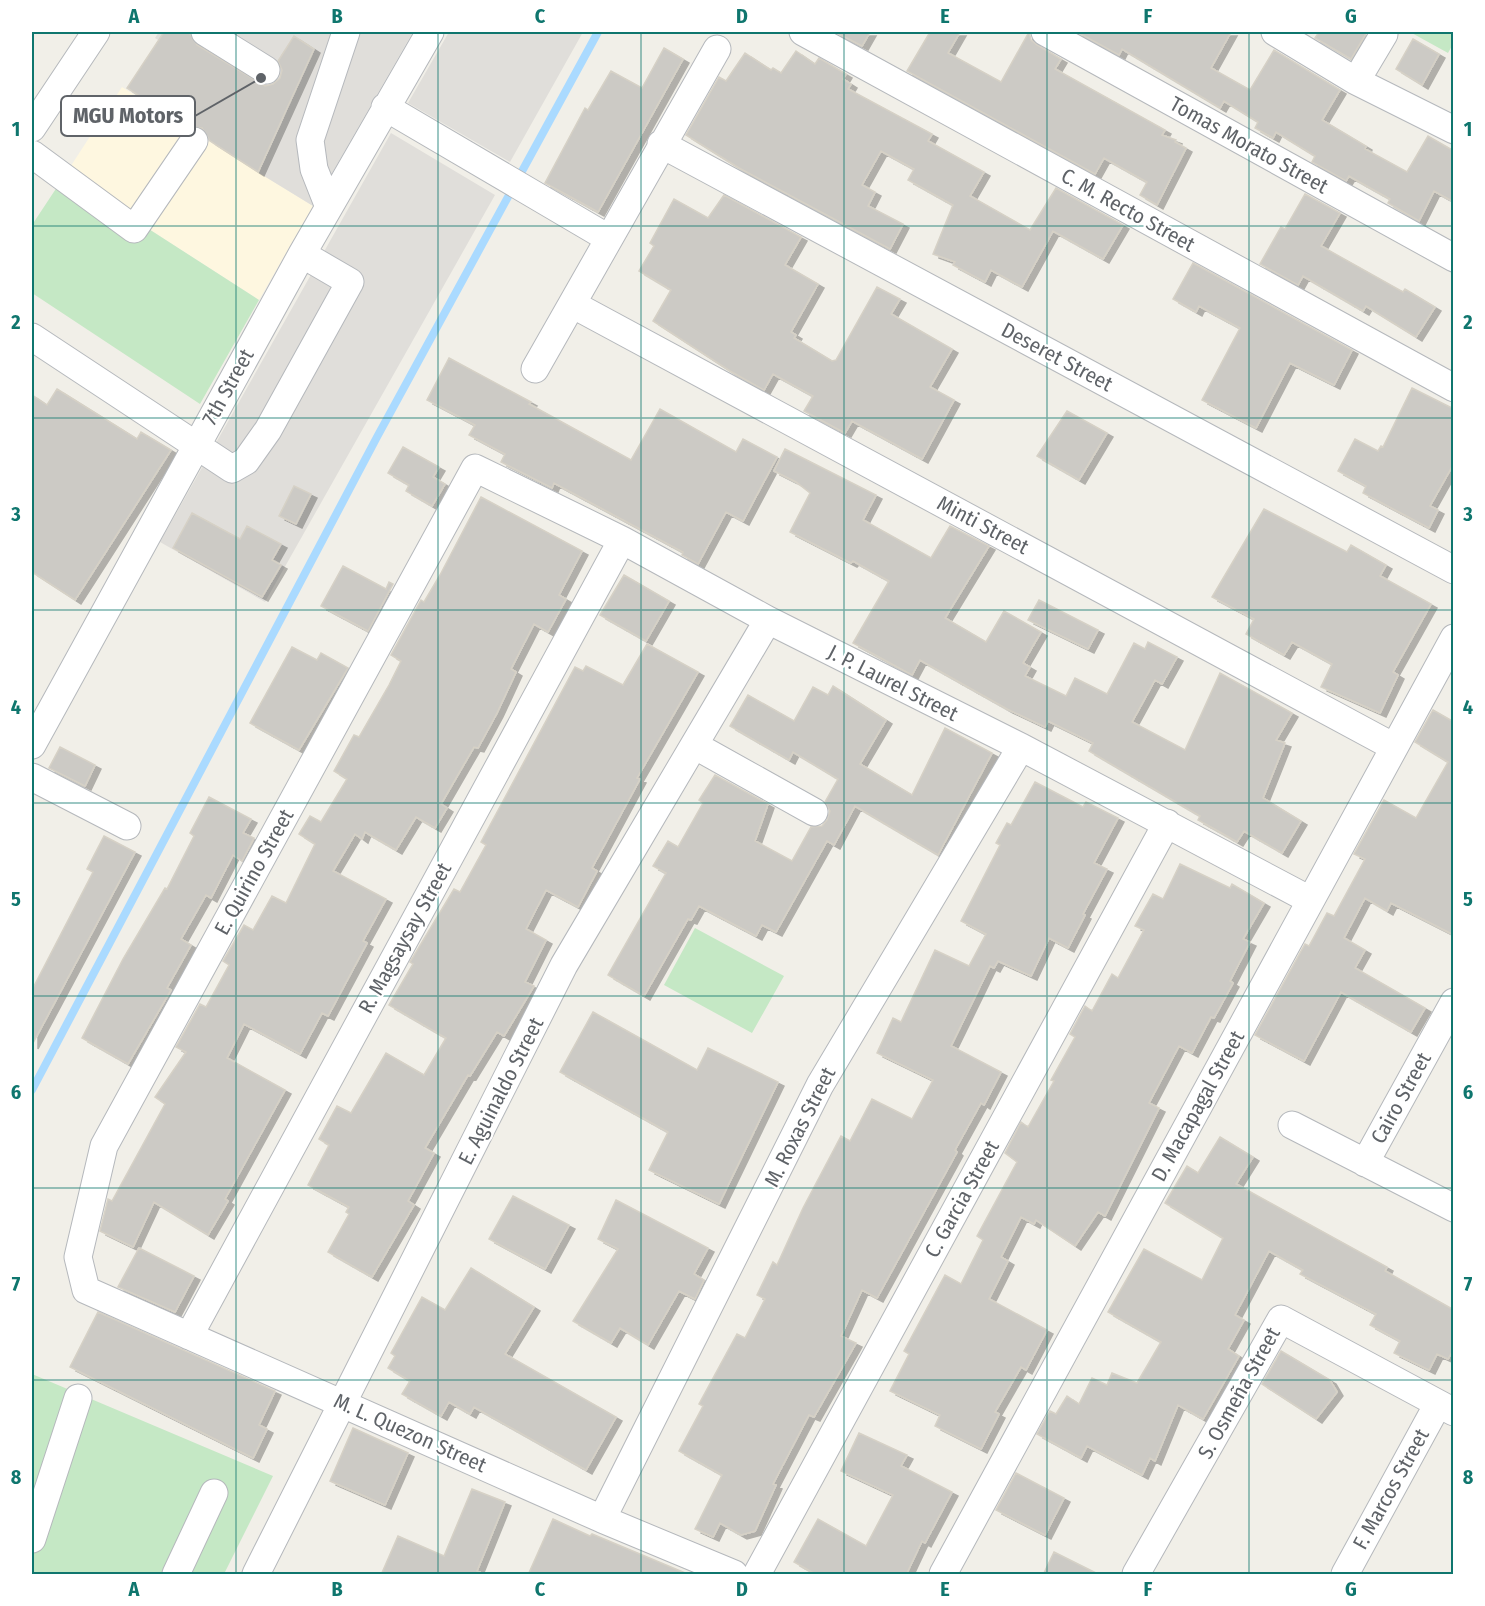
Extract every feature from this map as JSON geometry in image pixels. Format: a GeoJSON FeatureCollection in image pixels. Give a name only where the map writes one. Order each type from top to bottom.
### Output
{"type":"FeatureCollection","features":[{"type":"Feature","properties":{"kind":"street"},"geometry":{"type":"LineString","coordinates":[[32,128],[96,32]]}},
{"type":"Feature","properties":{"kind":"street"},"geometry":{"type":"LineString","coordinates":[[205,32],[266,70]]}},
{"type":"Feature","properties":{"kind":"street"},"geometry":{"type":"LineString","coordinates":[[329,207],[314,170],[310,140],[346,32]]}},
{"type":"Feature","properties":{"kind":"street","name":"7th Street"},"geometry":{"type":"LineString","coordinates":[[32,745],[302,254],[430,32]]}},
{"type":"Feature","properties":{"kind":"street","name":"C. M. Recto Street"},"geometry":{"type":"LineString","coordinates":[[803,32],[1454,388]]}},
{"type":"Feature","properties":{"kind":"street","name":"Tomas Morato Street"},"geometry":{"type":"LineString","coordinates":[[1045,32],[1454,258]]}},
{"type":"Feature","properties":{"kind":"street"},"geometry":{"type":"LineString","coordinates":[[1275,32],[1356,81],[1454,130]]}},
{"type":"Feature","properties":{"kind":"street"},"geometry":{"type":"LineString","coordinates":[[1356,81],[1384,34]]}},
{"type":"Feature","properties":{"kind":"street"},"geometry":{"type":"LineString","coordinates":[[535,369],[717,49]]}},
{"type":"Feature","properties":{"kind":"street"},"geometry":{"type":"LineString","coordinates":[[385,107],[608,238]]}},
{"type":"Feature","properties":{"kind":"street"},"geometry":{"type":"LineString","coordinates":[[32,154],[134,229],[194,141]]}},
{"type":"Feature","properties":{"kind":"street","name":"Deseret Street"},"geometry":{"type":"LineString","coordinates":[[661,144],[1454,570]]}},
{"type":"Feature","properties":{"kind":"street"},"geometry":{"type":"LineString","coordinates":[[32,337],[232,468],[246,461],[284,400],[350,282],[302,254]]}},
{"type":"Feature","properties":{"kind":"street","name":"Minti Street"},"geometry":{"type":"LineString","coordinates":[[572,304],[1394,747]]}},
{"type":"Feature","properties":{"kind":"street","name":"J. P. Laurel Street"},"geometry":{"type":"LineString","coordinates":[[475,468],[622,540],[768,620],[1021,747],[1310,900]]}},
{"type":"Feature","properties":{"kind":"street","name":"E. Quirino Street"},"geometry":{"type":"LineString","coordinates":[[86,1290],[78,1257],[104,1146],[475,468]]}},
{"type":"Feature","properties":{"kind":"street","name":"R. Magsaysay Street"},"geometry":{"type":"LineString","coordinates":[[189,1336],[622,540]]}},
{"type":"Feature","properties":{"kind":"street","name":"E. Aguinaldo Street"},"geometry":{"type":"LineString","coordinates":[[256,1575],[564,965],[768,620]]}},
{"type":"Feature","properties":{"kind":"street","name":"D. Macapagal Street"},"geometry":{"type":"LineString","coordinates":[[943,1575],[1454,638]]}},
{"type":"Feature","properties":{"kind":"street"},"geometry":{"type":"LineString","coordinates":[[694,745],[814,812]]}},
{"type":"Feature","properties":{"kind":"street","name":"M. Roxas Street"},"geometry":{"type":"LineString","coordinates":[[602,1519],[820,1085],[1021,747]]}},
{"type":"Feature","properties":{"kind":"street"},"geometry":{"type":"LineString","coordinates":[[32,777],[127,826]]}},
{"type":"Feature","properties":{"kind":"street","name":"C. Garcia Street"},"geometry":{"type":"LineString","coordinates":[[757,1575],[1167,823]]}},
{"type":"Feature","properties":{"kind":"street","name":"Cairo Street"},"geometry":{"type":"LineString","coordinates":[[1365,1162],[1454,1002]]}},
{"type":"Feature","properties":{"kind":"street"},"geometry":{"type":"LineString","coordinates":[[1292,1125],[1454,1208]]}},
{"type":"Feature","properties":{"kind":"street","name":"M. L. Quezon Street"},"geometry":{"type":"LineString","coordinates":[[86,1290],[602,1519],[734,1575]]}},
{"type":"Feature","properties":{"kind":"street","name":"S. Osmeña Street"},"geometry":{"type":"LineString","coordinates":[[1136,1575],[1281,1319],[1446,1408]]}},
{"type":"Feature","properties":{"kind":"street"},"geometry":{"type":"LineString","coordinates":[[32,1539],[78,1398]]}},
{"type":"Feature","properties":{"kind":"street","name":"F. Marcos Street"},"geometry":{"type":"LineString","coordinates":[[1345,1575],[1446,1408]]}},
{"type":"Feature","properties":{"kind":"street"},"geometry":{"type":"LineString","coordinates":[[176,1575],[214,1493]]}},
{"type":"Feature","properties":{"kind":"shaded area"},"geometry":{"type":"Polygon","coordinates":[[[159,32],[413,32],[313,206],[259,173],[284,118],[155,38],[159,32]]]}},
{"type":"Feature","properties":{"kind":"shaded area"},"geometry":{"type":"Polygon","coordinates":[[[449,32],[583,32],[510,162],[408,103],[449,32]]]}},
{"type":"Feature","properties":{"kind":"shaded area"},"geometry":{"type":"Polygon","coordinates":[[[122,87],[313,206],[259,300],[65,175],[122,87]]]}},
{"type":"Feature","properties":{"kind":"shaded area"},"geometry":{"type":"Polygon","coordinates":[[[391,133],[495,195],[265,602],[160,542],[391,133]]]}},
{"type":"Feature","properties":{"kind":"green space"},"geometry":{"type":"Polygon","coordinates":[[[1410,32],[1453,32],[1453,44],[1448,53],[1410,32]]]}},
{"type":"Feature","properties":{"kind":"green space"},"geometry":{"type":"Polygon","coordinates":[[[65,175],[259,300],[200,404],[32,293],[32,225],[65,175]]]}},
{"type":"Feature","properties":{"kind":"green space"},"geometry":{"type":"Polygon","coordinates":[[[695,928],[784,976],[752,1033],[664,985],[695,928]]]}},
{"type":"Feature","properties":{"kind":"green space"},"geometry":{"type":"Polygon","coordinates":[[[32,1374],[273,1476],[224,1574],[32,1574],[32,1374]]]}},
{"type":"Feature","properties":{"kind":"building"},"geometry":{"type":"Polygon","coordinates":[[[164,32],[189,32],[197,45],[265,86],[273,84],[280,78],[282,70],[278,61],[294,36],[314,49],[258,172],[210,141],[202,128],[187,127],[127,88],[164,32]]]}},
{"type":"Feature","properties":{"kind":"building"},"geometry":{"type":"Polygon","coordinates":[[[835,32],[870,32],[862,46],[835,32]]]}},
{"type":"Feature","properties":{"kind":"building"},"geometry":{"type":"Polygon","coordinates":[[[930,32],[960,32],[948,53],[1001,82],[1029,32],[1031,40],[1061,59],[1055,69],[1165,130],[1162,135],[1176,140],[1175,142],[1186,148],[1157,205],[1140,195],[1147,182],[1104,158],[1095,174],[907,71],[930,32]]]}},
{"type":"Feature","properties":{"kind":"building"},"geometry":{"type":"Polygon","coordinates":[[[1077,32],[1231,32],[1211,68],[1250,90],[1274,50],[1340,90],[1322,120],[1366,146],[1365,149],[1407,172],[1428,136],[1454,151],[1454,202],[1434,191],[1419,221],[1388,203],[1390,199],[1349,176],[1346,181],[1312,162],[1315,156],[1276,132],[1273,138],[1255,128],[1258,122],[1224,101],[1220,108],[1122,49],[1119,55],[1077,32]]]}},
{"type":"Feature","properties":{"kind":"building"},"geometry":{"type":"Polygon","coordinates":[[[1319,32],[1367,32],[1351,59],[1315,38],[1319,32]]]}},
{"type":"Feature","properties":{"kind":"building"},"geometry":{"type":"Polygon","coordinates":[[[1413,39],[1439,54],[1422,85],[1396,69],[1413,39]]]}},
{"type":"Feature","properties":{"kind":"building"},"geometry":{"type":"Polygon","coordinates":[[[664,48],[683,59],[598,212],[545,183],[585,108],[588,110],[611,71],[642,88],[664,48]]]}},
{"type":"Feature","properties":{"kind":"building"},"geometry":{"type":"Polygon","coordinates":[[[796,51],[815,64],[819,58],[846,74],[843,79],[851,84],[848,89],[932,134],[928,141],[984,172],[970,196],[1030,230],[1056,188],[1123,225],[1103,259],[1053,231],[1022,287],[991,270],[985,282],[953,265],[955,262],[933,254],[953,205],[908,180],[914,169],[881,151],[862,185],[875,192],[868,206],[903,224],[890,249],[739,168],[686,135],[719,77],[726,81],[745,53],[771,70],[773,68],[781,73],[796,51]]]}},
{"type":"Feature","properties":{"kind":"building"},"geometry":{"type":"Polygon","coordinates":[[[1305,194],[1340,213],[1321,246],[1403,292],[1405,289],[1435,307],[1416,337],[1366,306],[1363,311],[1303,276],[1298,285],[1260,264],[1281,227],[1285,229],[1305,194]]]}},
{"type":"Feature","properties":{"kind":"building"},"geometry":{"type":"Polygon","coordinates":[[[724,195],[801,237],[785,265],[818,284],[791,332],[796,335],[794,338],[832,361],[836,360],[877,287],[900,299],[891,314],[952,349],[930,387],[954,400],[922,459],[852,421],[845,433],[804,411],[813,396],[773,374],[764,390],[730,371],[653,321],[671,290],[639,271],[654,246],[650,243],[674,199],[708,218],[724,195]]]}},
{"type":"Feature","properties":{"kind":"building"},"geometry":{"type":"Polygon","coordinates":[[[1193,263],[1352,350],[1334,385],[1290,363],[1256,428],[1202,400],[1240,328],[1199,306],[1196,312],[1173,299],[1193,263]]]}},
{"type":"Feature","properties":{"kind":"building"},"geometry":{"type":"Polygon","coordinates":[[[449,358],[631,460],[660,409],[736,452],[743,439],[777,457],[743,521],[726,512],[698,564],[682,555],[683,552],[554,483],[552,488],[501,462],[505,454],[469,435],[475,425],[427,400],[449,358]]]}},
{"type":"Feature","properties":{"kind":"building"},"geometry":{"type":"Polygon","coordinates":[[[1412,388],[1454,409],[1454,463],[1430,506],[1438,510],[1429,528],[1363,493],[1366,486],[1338,471],[1355,439],[1378,451],[1381,446],[1383,447],[1412,388]]]}},
{"type":"Feature","properties":{"kind":"building"},"geometry":{"type":"Polygon","coordinates":[[[57,389],[137,439],[141,432],[171,450],[75,600],[32,572],[32,395],[47,405],[57,389]]]}},
{"type":"Feature","properties":{"kind":"building"},"geometry":{"type":"Polygon","coordinates":[[[1067,411],[1107,433],[1079,480],[1037,456],[1067,411]]]}},
{"type":"Feature","properties":{"kind":"building"},"geometry":{"type":"Polygon","coordinates":[[[403,447],[439,467],[433,477],[445,484],[432,506],[406,491],[409,485],[388,473],[403,447]]]}},
{"type":"Feature","properties":{"kind":"building"},"geometry":{"type":"Polygon","coordinates":[[[785,449],[876,495],[863,520],[931,558],[950,526],[989,546],[945,618],[986,642],[1004,611],[1041,632],[1023,663],[1030,667],[1025,676],[1066,696],[1075,678],[1107,694],[1134,643],[1145,649],[1148,642],[1177,657],[1162,684],[1155,680],[1132,722],[1185,750],[1220,673],[1292,713],[1276,740],[1285,743],[1263,798],[1301,821],[1282,853],[1244,831],[1237,842],[1198,820],[1200,816],[1089,751],[1093,743],[1048,721],[1045,727],[1007,709],[920,660],[912,675],[853,643],[889,581],[853,561],[851,563],[790,532],[810,493],[796,482],[774,471],[785,449]]]}},
{"type":"Feature","properties":{"kind":"building"},"geometry":{"type":"Polygon","coordinates":[[[294,486],[311,494],[296,524],[279,516],[294,486]]]}},
{"type":"Feature","properties":{"kind":"building"},"geometry":{"type":"Polygon","coordinates":[[[481,497],[582,551],[559,595],[566,599],[548,632],[534,624],[511,669],[516,672],[497,713],[478,748],[474,747],[441,804],[447,808],[435,828],[416,817],[396,850],[365,832],[362,839],[355,834],[333,871],[386,899],[363,941],[367,943],[328,1016],[322,1013],[300,1054],[244,1024],[227,1058],[285,1090],[225,1199],[228,1201],[208,1235],[154,1202],[133,1247],[100,1231],[108,1199],[112,1201],[165,1104],[155,1097],[186,1052],[176,1047],[200,1004],[206,1007],[229,965],[223,961],[244,925],[253,930],[272,896],[286,903],[315,844],[299,834],[310,816],[321,822],[347,779],[334,771],[354,735],[359,737],[389,685],[401,661],[391,655],[421,600],[424,602],[440,575],[481,497]]]}},
{"type":"Feature","properties":{"kind":"building"},"geometry":{"type":"Polygon","coordinates":[[[1264,509],[1347,552],[1351,545],[1386,565],[1380,576],[1431,604],[1393,672],[1398,675],[1380,713],[1321,687],[1332,664],[1292,642],[1284,655],[1246,634],[1254,619],[1212,597],[1264,509]]]}},
{"type":"Feature","properties":{"kind":"building"},"geometry":{"type":"Polygon","coordinates":[[[192,513],[240,539],[247,526],[281,544],[272,560],[281,565],[262,597],[173,548],[192,513]]]}},
{"type":"Feature","properties":{"kind":"building"},"geometry":{"type":"Polygon","coordinates":[[[343,566],[386,589],[389,582],[393,584],[368,631],[321,606],[343,566]]]}},
{"type":"Feature","properties":{"kind":"building"},"geometry":{"type":"Polygon","coordinates":[[[624,575],[669,601],[646,641],[600,615],[624,575]]]}},
{"type":"Feature","properties":{"kind":"building"},"geometry":{"type":"Polygon","coordinates":[[[1039,600],[1098,630],[1088,649],[1028,620],[1039,600]]]}},
{"type":"Feature","properties":{"kind":"building"},"geometry":{"type":"Polygon","coordinates":[[[647,644],[698,672],[637,778],[640,779],[592,868],[597,871],[578,907],[546,890],[526,929],[546,940],[525,982],[534,986],[504,1036],[497,1032],[470,1076],[468,1075],[425,1148],[434,1153],[408,1201],[414,1205],[372,1277],[328,1252],[349,1214],[346,1212],[349,1207],[308,1185],[329,1145],[319,1139],[337,1106],[351,1113],[386,1053],[424,1075],[446,1038],[389,1005],[413,964],[410,962],[454,889],[460,892],[486,845],[481,842],[575,667],[583,671],[586,666],[623,685],[647,644]]]}},
{"type":"Feature","properties":{"kind":"building"},"geometry":{"type":"Polygon","coordinates":[[[292,647],[317,660],[321,653],[348,668],[299,750],[250,723],[292,647]]]}},
{"type":"Feature","properties":{"kind":"building"},"geometry":{"type":"Polygon","coordinates":[[[833,686],[886,720],[860,764],[912,795],[945,728],[992,753],[938,855],[855,806],[834,845],[827,841],[776,932],[762,925],[756,936],[699,906],[691,920],[688,919],[644,996],[608,975],[666,873],[653,866],[668,841],[678,847],[703,803],[699,800],[715,775],[768,804],[755,841],[792,861],[811,827],[822,826],[827,820],[830,811],[825,802],[838,779],[793,752],[789,760],[730,726],[748,695],[794,721],[813,687],[828,695],[833,686]]]}},
{"type":"Feature","properties":{"kind":"building"},"geometry":{"type":"Polygon","coordinates":[[[1433,710],[1454,722],[1454,935],[1391,903],[1387,911],[1365,898],[1344,938],[1365,950],[1355,968],[1425,1008],[1411,1032],[1341,992],[1304,1061],[1255,1035],[1305,944],[1309,946],[1327,913],[1334,916],[1365,859],[1354,854],[1384,800],[1416,818],[1448,762],[1415,742],[1433,710]]]}},
{"type":"Feature","properties":{"kind":"building"},"geometry":{"type":"Polygon","coordinates":[[[60,747],[95,765],[85,786],[49,768],[60,747]]]}},
{"type":"Feature","properties":{"kind":"building"},"geometry":{"type":"Polygon","coordinates":[[[1035,782],[1083,807],[1086,802],[1118,818],[1094,863],[1107,869],[1068,948],[1049,938],[1031,976],[998,961],[994,968],[990,966],[951,1046],[1001,1072],[984,1105],[981,1103],[955,1150],[957,1152],[877,1298],[862,1290],[841,1336],[856,1343],[814,1417],[809,1415],[773,1484],[776,1485],[755,1531],[741,1535],[720,1523],[713,1537],[695,1529],[722,1475],[679,1451],[703,1406],[699,1404],[737,1334],[745,1338],[765,1299],[757,1295],[773,1262],[777,1265],[803,1208],[841,1136],[850,1141],[872,1099],[912,1119],[933,1080],[877,1053],[893,1018],[901,1022],[935,950],[969,966],[986,934],[961,921],[1000,845],[996,843],[1007,823],[1011,825],[1035,782]]]}},
{"type":"Feature","properties":{"kind":"building"},"geometry":{"type":"Polygon","coordinates":[[[209,797],[251,819],[243,833],[254,838],[242,861],[233,855],[211,898],[206,895],[181,939],[191,945],[167,988],[171,990],[128,1064],[82,1038],[123,959],[165,888],[167,889],[194,836],[190,833],[209,797]]]}},
{"type":"Feature","properties":{"kind":"building"},"geometry":{"type":"Polygon","coordinates":[[[104,836],[135,852],[32,1045],[32,990],[93,872],[87,869],[104,836]]]}},
{"type":"Feature","properties":{"kind":"building"},"geometry":{"type":"Polygon","coordinates":[[[1180,864],[1230,888],[1232,884],[1264,903],[1243,939],[1250,942],[1230,981],[1233,983],[1214,1018],[1211,1017],[1192,1053],[1179,1046],[1149,1103],[1159,1108],[1105,1216],[1098,1212],[1075,1246],[1036,1220],[1034,1224],[1021,1217],[1001,1257],[1008,1261],[989,1299],[1047,1330],[1026,1370],[1021,1367],[995,1412],[999,1414],[981,1449],[935,1426],[940,1415],[890,1391],[909,1354],[904,1351],[945,1275],[961,1284],[983,1240],[977,1236],[1017,1162],[1005,1153],[1021,1122],[1028,1127],[1075,1037],[1070,1034],[1085,1006],[1092,1011],[1112,974],[1118,978],[1144,930],[1135,926],[1153,894],[1163,899],[1180,864]]]}},
{"type":"Feature","properties":{"kind":"building"},"geometry":{"type":"Polygon","coordinates":[[[593,1012],[697,1070],[708,1048],[778,1082],[719,1204],[649,1170],[668,1132],[560,1072],[593,1012]]]}},
{"type":"Feature","properties":{"kind":"building"},"geometry":{"type":"Polygon","coordinates":[[[1220,1137],[1253,1157],[1236,1184],[1387,1267],[1385,1271],[1454,1310],[1454,1349],[1448,1359],[1437,1354],[1429,1370],[1394,1353],[1400,1341],[1370,1325],[1376,1314],[1300,1274],[1303,1270],[1269,1251],[1235,1315],[1244,1320],[1228,1349],[1239,1356],[1203,1419],[1178,1405],[1155,1461],[1150,1458],[1142,1475],[1087,1446],[1081,1458],[1037,1434],[1050,1411],[1056,1414],[1067,1396],[1079,1404],[1092,1378],[1107,1385],[1112,1373],[1137,1383],[1161,1342],[1108,1312],[1144,1249],[1202,1280],[1223,1238],[1165,1203],[1187,1166],[1198,1173],[1220,1137]]]}},
{"type":"Feature","properties":{"kind":"building"},"geometry":{"type":"Polygon","coordinates":[[[513,1196],[569,1225],[545,1269],[489,1239],[513,1196]]]}},
{"type":"Feature","properties":{"kind":"building"},"geometry":{"type":"Polygon","coordinates":[[[616,1200],[708,1248],[694,1274],[704,1280],[695,1299],[679,1291],[648,1345],[620,1328],[611,1343],[573,1321],[618,1249],[598,1239],[616,1200]]]}},
{"type":"Feature","properties":{"kind":"building"},"geometry":{"type":"Polygon","coordinates":[[[139,1248],[194,1276],[175,1312],[118,1287],[139,1248]]]}},
{"type":"Feature","properties":{"kind":"building"},"geometry":{"type":"Polygon","coordinates":[[[471,1268],[534,1307],[505,1354],[616,1417],[586,1470],[474,1407],[470,1414],[449,1402],[441,1416],[402,1394],[410,1381],[388,1368],[395,1356],[391,1353],[422,1297],[445,1310],[471,1268]]]}},
{"type":"Feature","properties":{"kind":"building"},"geometry":{"type":"Polygon","coordinates":[[[98,1312],[275,1391],[259,1425],[267,1429],[253,1458],[70,1367],[98,1312]]]}},
{"type":"Feature","properties":{"kind":"building"},"geometry":{"type":"Polygon","coordinates":[[[1281,1351],[1330,1380],[1337,1392],[1316,1419],[1262,1384],[1281,1351]]]}},
{"type":"Feature","properties":{"kind":"building"},"geometry":{"type":"Polygon","coordinates":[[[353,1428],[408,1453],[385,1505],[330,1481],[353,1428]]]}},
{"type":"Feature","properties":{"kind":"building"},"geometry":{"type":"Polygon","coordinates":[[[859,1433],[907,1455],[901,1466],[952,1492],[925,1543],[922,1541],[906,1575],[817,1575],[794,1562],[818,1519],[866,1546],[893,1495],[841,1471],[859,1433]]]}},
{"type":"Feature","properties":{"kind":"building"},"geometry":{"type":"Polygon","coordinates":[[[1016,1473],[1064,1498],[1045,1535],[996,1510],[1016,1473]]]}},
{"type":"Feature","properties":{"kind":"building"},"geometry":{"type":"Polygon","coordinates":[[[472,1489],[505,1502],[477,1571],[486,1575],[381,1575],[398,1536],[444,1556],[472,1489]]]}},
{"type":"Feature","properties":{"kind":"building"},"geometry":{"type":"Polygon","coordinates":[[[553,1519],[590,1536],[592,1534],[690,1575],[528,1575],[553,1519]]]}},
{"type":"Feature","properties":{"kind":"building"},"geometry":{"type":"Polygon","coordinates":[[[1054,1552],[1100,1575],[1043,1575],[1054,1552]]]}},
{"type":"Feature","properties":{"kind":"waterway"},"geometry":{"type":"LineString","coordinates":[[32,1090],[377,437],[598,32]]}},
{"type":"Feature","properties":{"kind":"place","name":"MGU Motors"},"geometry":{"type":"Point","coordinates":[261,78]}}]}
